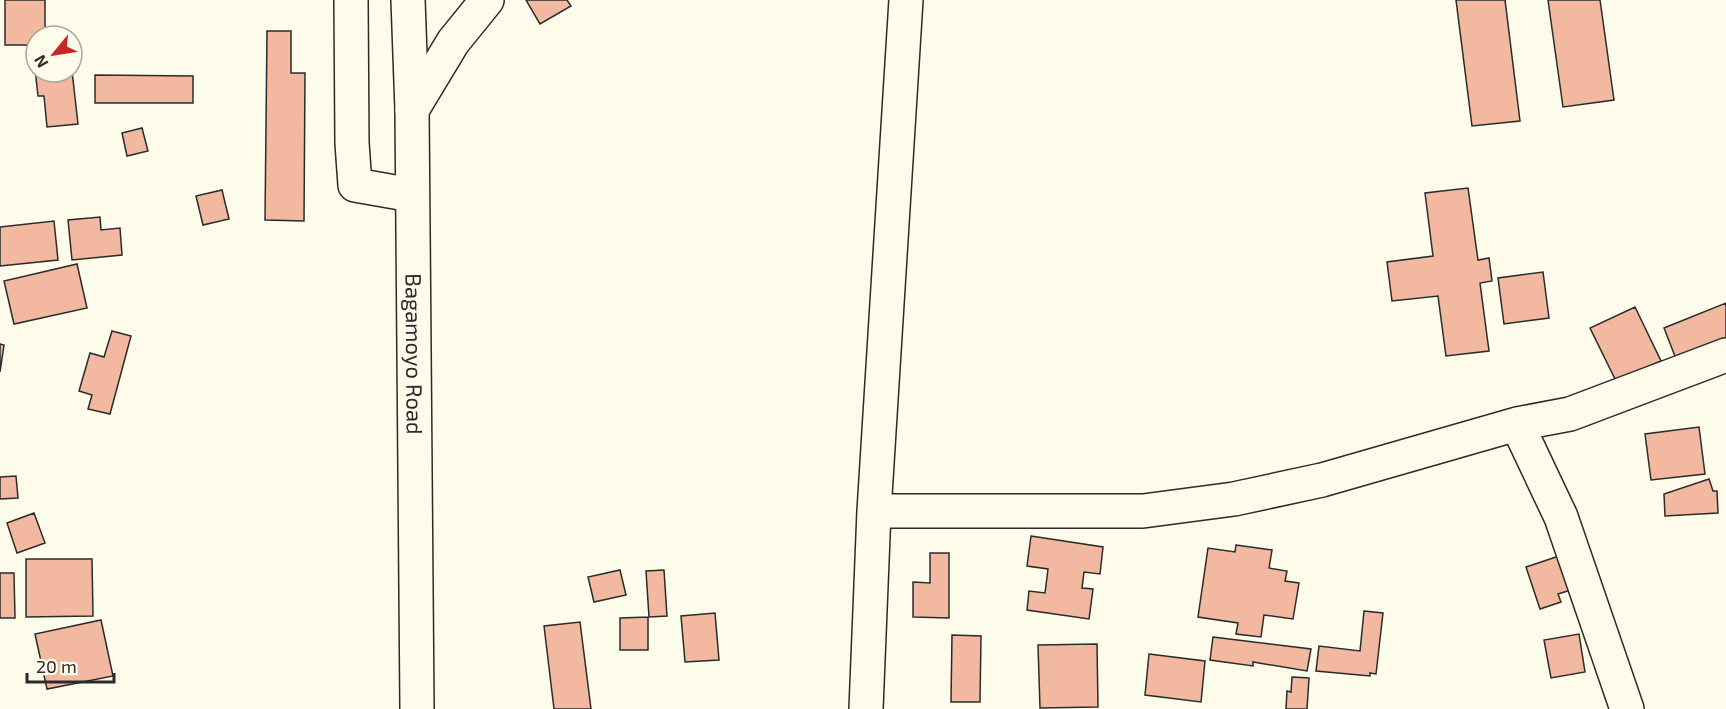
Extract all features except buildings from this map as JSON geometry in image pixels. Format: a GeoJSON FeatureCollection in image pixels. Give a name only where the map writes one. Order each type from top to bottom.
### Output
{"type":"FeatureCollection","features":[{"type":"Feature","properties":{"kind":"main road"},"geometry":{"type":"LineString","coordinates":[[351,0],[352,143],[355,185],[412,195]]}},
{"type":"Feature","properties":{"kind":"main road","name":"Bagamoyo Road"},"geometry":{"type":"LineString","coordinates":[[408,0],[412,110],[417,709]]}},
{"type":"Feature","properties":{"kind":"main road"},"geometry":{"type":"LineString","coordinates":[[412,110],[453,42],[487,0]]}},
{"type":"Feature","properties":{"kind":"main road"},"geometry":{"type":"LineString","coordinates":[[866,709],[874,511],[906,0]]}},
{"type":"Feature","properties":{"kind":"main road"},"geometry":{"type":"LineString","coordinates":[[874,511],[1143,511],[1234,499],[1322,480],[1517,424],[1570,414],[1726,355]]}},
{"type":"Feature","properties":{"kind":"main road"},"geometry":{"type":"LineString","coordinates":[[1517,424],[1561,517],[1627,709]]}}]}
